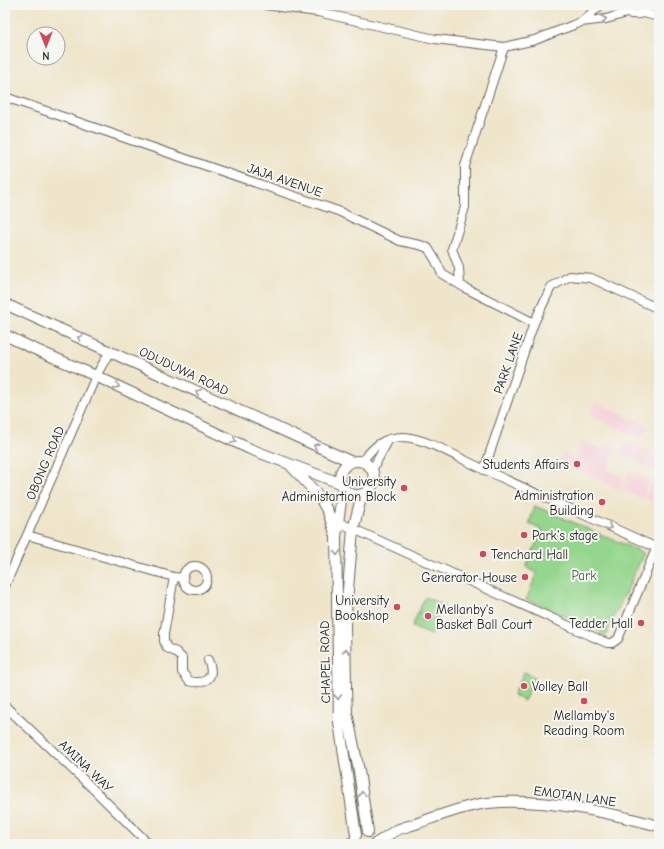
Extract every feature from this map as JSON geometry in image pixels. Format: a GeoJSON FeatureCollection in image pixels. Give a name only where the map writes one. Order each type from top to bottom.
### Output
{"type":"FeatureCollection","features":[{"type":"Feature","properties":{"kind":"street"},"geometry":{"type":"LineString","coordinates":[[265,5],[318,12],[435,38],[504,47],[534,40],[581,22],[606,19],[627,13],[638,15],[643,13],[659,17]]}},
{"type":"Feature","properties":{"kind":"street"},"geometry":{"type":"LineString","coordinates":[[581,22],[601,5]]}},
{"type":"Feature","properties":{"kind":"street"},"geometry":{"type":"LineString","coordinates":[[620,5],[627,13]]}},
{"type":"Feature","properties":{"kind":"street"},"geometry":{"type":"LineString","coordinates":[[643,13],[649,5]]}},
{"type":"Feature","properties":{"kind":"street"},"geometry":{"type":"LineString","coordinates":[[460,284],[460,268],[452,249],[465,207],[465,166],[504,47]]}},
{"type":"Feature","properties":{"kind":"street","name":"JAJA AVENUE"},"geometry":{"type":"LineString","coordinates":[[5,97],[338,211],[400,241],[428,248],[442,274],[534,323]]}},
{"type":"Feature","properties":{"kind":"street","name":"PARK LANE"},"geometry":{"type":"LineString","coordinates":[[484,470],[534,323],[551,287],[570,276],[591,278],[659,309]]}},
{"type":"Feature","properties":{"kind":"street","name":"ODUDUWA ROAD"},"geometry":{"type":"LineString","coordinates":[[5,304],[356,462]]}},
{"type":"Feature","properties":{"kind":"street"},"geometry":{"type":"LineString","coordinates":[[5,335],[96,376],[250,449],[342,485],[351,493],[362,494],[369,490],[374,478],[372,470],[369,466],[356,462]]}},
{"type":"Feature","properties":{"kind":"street","name":"OBONG ROAD"},"geometry":{"type":"LineString","coordinates":[[5,586],[96,376],[110,351]]}},
{"type":"Feature","properties":{"kind":"street"},"geometry":{"type":"LineString","coordinates":[[338,522],[607,643],[612,643],[618,639],[658,546],[484,470],[422,440],[405,437],[389,438],[373,448],[356,462],[347,465],[341,473],[342,485]]}},
{"type":"Feature","properties":{"kind":"street"},"geometry":{"type":"LineString","coordinates":[[372,470],[389,438]]}},
{"type":"Feature","properties":{"kind":"street"},"geometry":{"type":"LineString","coordinates":[[290,464],[319,496],[328,512],[336,537]]}},
{"type":"Feature","properties":{"kind":"street","name":"CHAPEL ROAD"},"geometry":{"type":"LineString","coordinates":[[342,485],[336,537],[339,722],[353,841]]}},
{"type":"Feature","properties":{"kind":"street","name":"CHAPEL ROAD"},"geometry":{"type":"LineString","coordinates":[[362,494],[353,530],[346,624],[346,695],[348,714],[372,838]]}},
{"type":"Feature","properties":{"kind":"street"},"geometry":{"type":"LineString","coordinates":[[27,535],[178,578],[164,634],[164,641],[167,648],[176,652],[182,658],[182,672],[189,681],[198,683],[205,681],[210,676],[212,668],[208,660]]}},
{"type":"Feature","properties":{"kind":"street","name":"AMINA WAY"},"geometry":{"type":"LineString","coordinates":[[5,706],[149,844]]}},
{"type":"Feature","properties":{"kind":"street","name":"EMOTAN LANE"},"geometry":{"type":"LineString","coordinates":[[353,841],[362,832],[372,838],[387,837],[395,831],[418,824],[442,814],[488,803],[536,802],[626,817],[659,826]]}},
{"type":"Feature","properties":{"kind":"shaded area"},"geometry":{"type":"Polygon","coordinates":[[[596,402],[648,426],[642,439],[590,416],[596,402]]]}},
{"type":"Feature","properties":{"kind":"shaded area","name":"Students Affairs"},"geometry":{"type":"Polygon","coordinates":[[[582,441],[604,450],[607,443],[617,447],[606,470],[624,478],[619,489],[558,462],[563,452],[577,458],[579,453],[577,452],[582,441]]]}},
{"type":"Feature","properties":{"kind":"shaded area"},"geometry":{"type":"Polygon","coordinates":[[[626,441],[659,456],[659,472],[620,454],[626,441]]]}},
{"type":"Feature","properties":{"kind":"shaded area"},"geometry":{"type":"Polygon","coordinates":[[[630,471],[650,480],[642,499],[621,490],[630,471]]]}},
{"type":"Feature","properties":{"kind":"shaded area"},"geometry":{"type":"Polygon","coordinates":[[[653,479],[656,480],[654,487],[659,489],[658,504],[645,498],[653,479]]]}},
{"type":"Feature","properties":{"kind":"green space","name":"Park"},"geometry":{"type":"Polygon","coordinates":[[[535,506],[644,553],[606,635],[526,600],[537,573],[526,567],[542,530],[529,524],[535,506]]]}},
{"type":"Feature","properties":{"kind":"green space","name":"Mellanby's Basket Ball Court"},"geometry":{"type":"Polygon","coordinates":[[[425,597],[444,605],[431,635],[412,627],[425,597]]]}},
{"type":"Feature","properties":{"kind":"green space","name":"Volley Ball"},"geometry":{"type":"Polygon","coordinates":[[[524,672],[535,677],[524,701],[513,695],[524,672]]]}},
{"type":"Feature","properties":{"kind":"place","name":"Students Affairs"},"geometry":{"type":"Point","coordinates":[577,464]}},
{"type":"Feature","properties":{"kind":"place","name":"University Administartion Block"},"geometry":{"type":"Point","coordinates":[404,488]}},
{"type":"Feature","properties":{"kind":"place","name":"Administration Building"},"geometry":{"type":"Point","coordinates":[602,502]}},
{"type":"Feature","properties":{"kind":"place","name":"Park's stage"},"geometry":{"type":"Point","coordinates":[524,535]}},
{"type":"Feature","properties":{"kind":"place","name":"Tenchard Hall"},"geometry":{"type":"Point","coordinates":[483,554]}},
{"type":"Feature","properties":{"kind":"place","name":"Generator House"},"geometry":{"type":"Point","coordinates":[525,577]}},
{"type":"Feature","properties":{"kind":"place","name":"University Bookshop"},"geometry":{"type":"Point","coordinates":[397,607]}},
{"type":"Feature","properties":{"kind":"place","name":"Mellanby's Basket Ball Court"},"geometry":{"type":"Point","coordinates":[428,616]}},
{"type":"Feature","properties":{"kind":"place","name":"Tedder Hall"},"geometry":{"type":"Point","coordinates":[641,623]}},
{"type":"Feature","properties":{"kind":"place","name":"Volley Ball"},"geometry":{"type":"Point","coordinates":[524,686]}},
{"type":"Feature","properties":{"kind":"place","name":"Mellamby's Reading Room"},"geometry":{"type":"Point","coordinates":[584,701]}}]}
